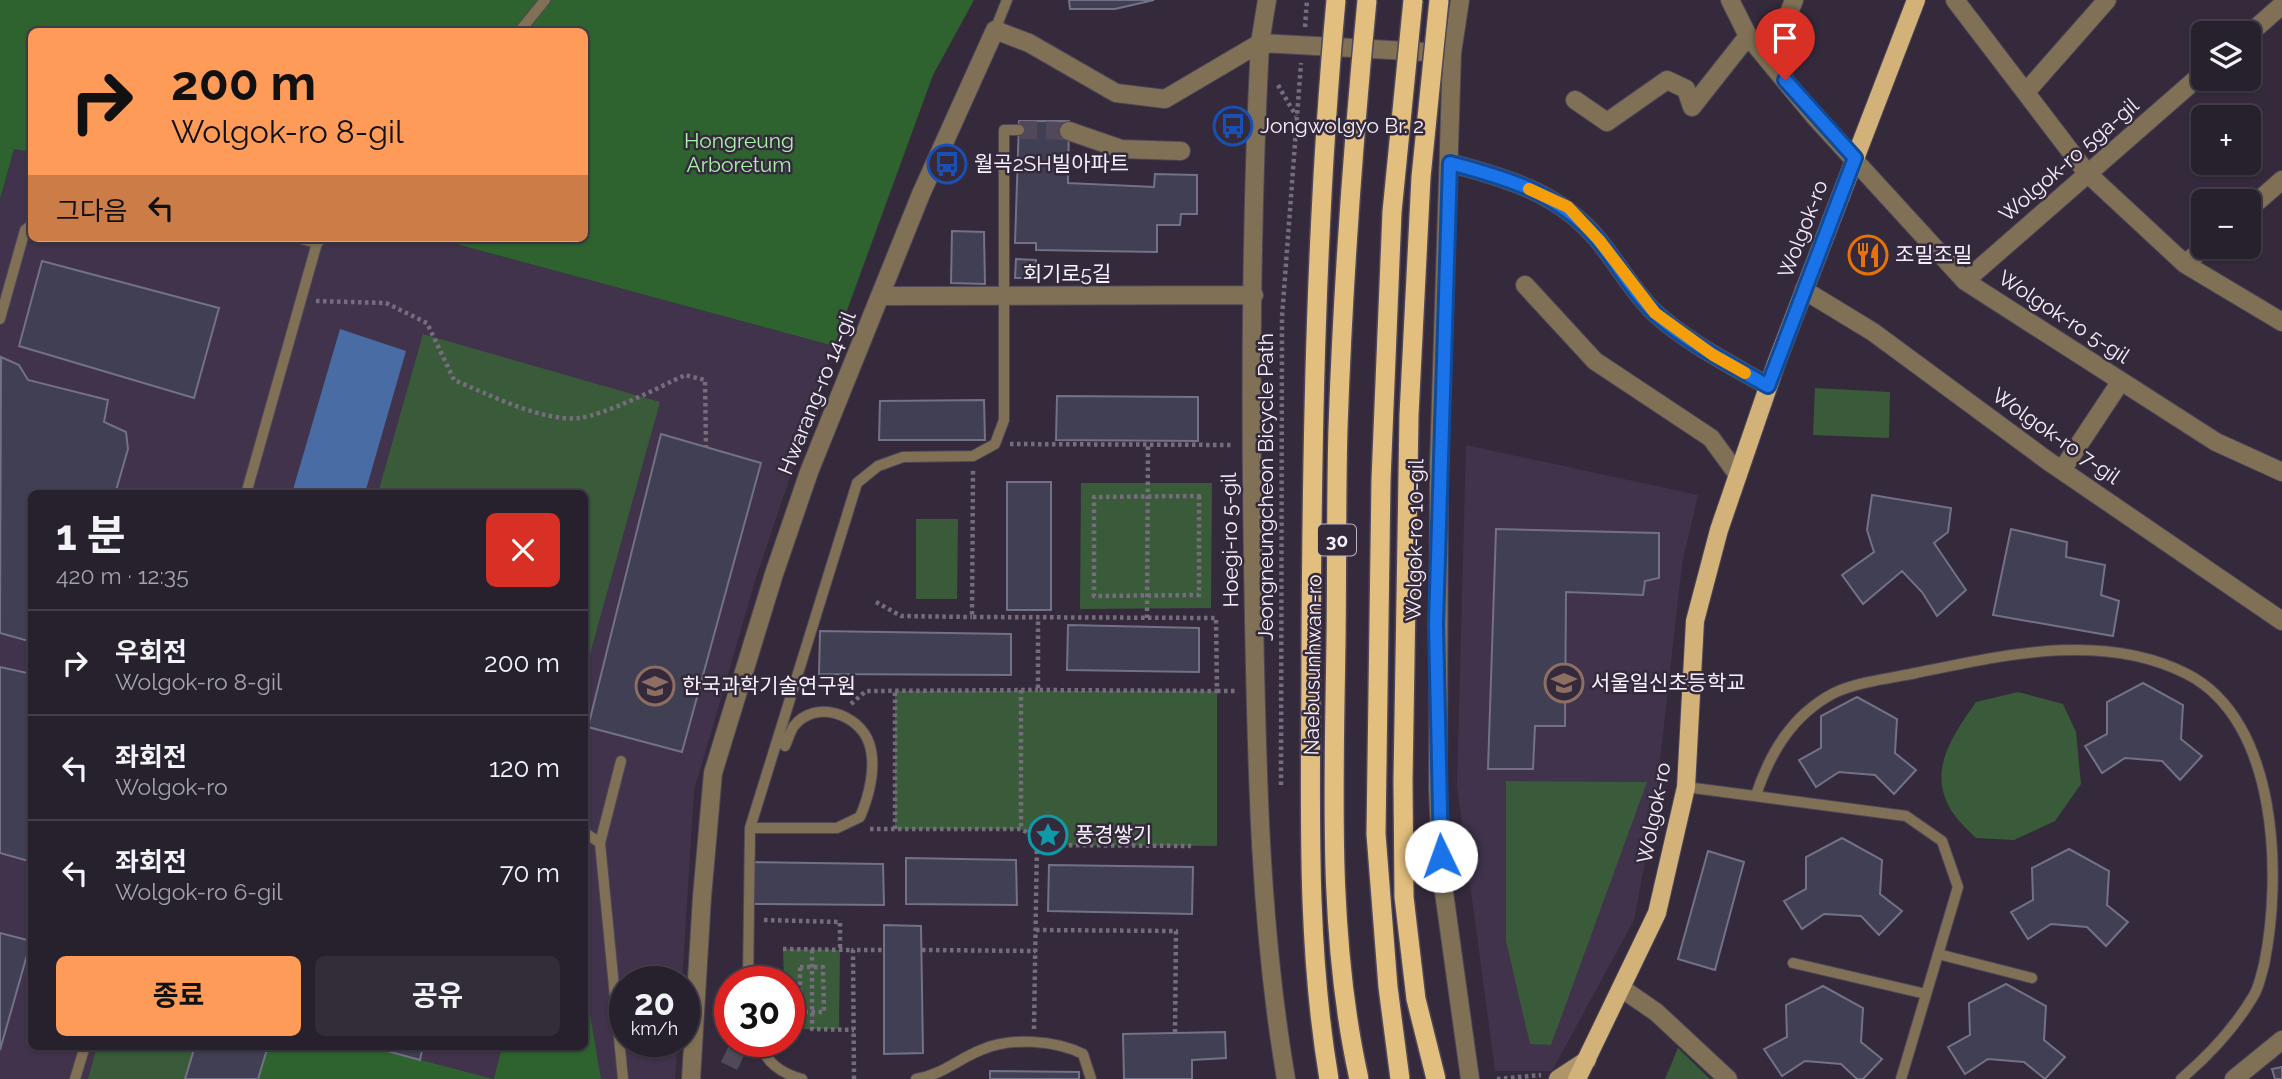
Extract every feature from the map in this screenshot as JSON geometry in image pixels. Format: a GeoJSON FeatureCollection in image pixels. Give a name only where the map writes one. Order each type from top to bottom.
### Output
{"type":"FeatureCollection","features":[{"type":"Feature","properties":{"kind":"highway"},"geometry":{"type":"LineString","coordinates":[[1329,1079],[1310,870],[1312,479],[1319,215],[1336,0]]}},
{"type":"Feature","properties":{"kind":"highway","name":"Naebusunhwan-ro"},"geometry":{"type":"LineString","coordinates":[[1359,1079],[1343,978],[1338,924],[1335,735],[1338,432],[1343,315],[1367,0]]}},
{"type":"Feature","properties":{"kind":"highway","name":"30"},"geometry":{"type":"LineString","coordinates":[[1400,1079],[1388,987],[1376,834],[1381,480],[1392,212],[1413,0]]}},
{"type":"Feature","properties":{"kind":"highway"},"geometry":{"type":"LineString","coordinates":[[1436,1079],[1416,999],[1404,897],[1402,781],[1410,389],[1421,177],[1439,0]]}},
{"type":"Feature","properties":{"kind":"main road","name":"Wolgok-ro"},"geometry":{"type":"LineString","coordinates":[[1577,1079],[1657,913],[1686,787],[1695,621],[1719,530],[1768,386],[1916,0]]}},
{"type":"Feature","properties":{"kind":"main road"},"geometry":{"type":"LineString","coordinates":[[1552,1077],[1587,1060]]}},
{"type":"Feature","properties":{"kind":"street","name":"Hoegi-ro 5-gil"},"geometry":{"type":"LineString","coordinates":[[1267,0],[1260,43],[1251,445],[1258,798],[1270,966],[1286,1079]]}},
{"type":"Feature","properties":{"kind":"street","name":"Wolgok-ro 10-gil"},"geometry":{"type":"LineString","coordinates":[[1460,0],[1452,53],[1439,464],[1438,788],[1442,878],[1470,1079]]}},
{"type":"Feature","properties":{"kind":"street"},"geometry":{"type":"LineString","coordinates":[[1770,62],[1794,0]]}},
{"type":"Feature","properties":{"kind":"street"},"geometry":{"type":"LineString","coordinates":[[1955,0],[2087,173],[2185,264],[2280,317]]}},
{"type":"Feature","properties":{"kind":"street"},"geometry":{"type":"LineString","coordinates":[[2026,92],[2107,0]]}},
{"type":"Feature","properties":{"kind":"street","name":"Wolgok-ro 5-gil"},"geometry":{"type":"LineString","coordinates":[[1734,3],[1748,36],[1815,117],[1965,281],[2216,442],[2282,472]]}},
{"type":"Feature","properties":{"kind":"street"},"geometry":{"type":"LineString","coordinates":[[2261,23],[2282,5]]}},
{"type":"Feature","properties":{"kind":"street"},"geometry":{"type":"LineString","coordinates":[[995,30],[1029,43],[1116,93],[1165,99],[1260,43],[1452,53]]}},
{"type":"Feature","properties":{"kind":"street","name":"Hwarang-ro 14-gil"},"geometry":{"type":"LineString","coordinates":[[691,1079],[713,773],[774,574],[810,472],[921,194],[995,30]]}},
{"type":"Feature","properties":{"kind":"street"},"geometry":{"type":"LineString","coordinates":[[1575,100],[1607,122],[1667,80],[1686,89],[1692,107],[1748,36]]}},
{"type":"Feature","properties":{"kind":"street","name":"Wolgok-ro 5ga-gil"},"geometry":{"type":"LineString","coordinates":[[1965,281],[2191,83]]}},
{"type":"Feature","properties":{"kind":"street"},"geometry":{"type":"LineString","coordinates":[[1069,131],[1121,149],[1181,151]]}},
{"type":"Feature","properties":{"kind":"street"},"geometry":{"type":"LineString","coordinates":[[1450,163],[1505,177],[1568,207],[1599,240],[1655,313],[1713,355],[1768,386]]}},
{"type":"Feature","properties":{"kind":"street"},"geometry":{"type":"LineString","coordinates":[[2261,198],[2282,180]]}},
{"type":"Feature","properties":{"kind":"street"},"geometry":{"type":"LineString","coordinates":[[2185,264],[2191,259]]}},
{"type":"Feature","properties":{"kind":"street"},"geometry":{"type":"LineString","coordinates":[[1525,285],[1595,361],[1711,439],[1738,475]]}},
{"type":"Feature","properties":{"kind":"street","name":"Wolgok-ro 7-gil"},"geometry":{"type":"LineString","coordinates":[[1804,290],[1873,332],[2062,470],[2282,621]]}},
{"type":"Feature","properties":{"kind":"street","name":"회기로5길"},"geometry":{"type":"LineString","coordinates":[[880,296],[1254,295]]}},
{"type":"Feature","properties":{"kind":"street"},"geometry":{"type":"LineString","coordinates":[[2062,470],[2121,381]]}},
{"type":"Feature","properties":{"kind":"street"},"geometry":{"type":"LineString","coordinates":[[1621,988],[1656,1013],[1728,1079]]}},
{"type":"Feature","properties":{"kind":"street"},"geometry":{"type":"LineString","coordinates":[[2234,1079],[2282,1040]]}},
{"type":"Feature","properties":{"kind":"lane"},"geometry":{"type":"LineString","coordinates":[[522,28],[545,0]]}},
{"type":"Feature","properties":{"kind":"lane"},"geometry":{"type":"LineString","coordinates":[[995,30],[1007,0]]}},
{"type":"Feature","properties":{"kind":"lane"},"geometry":{"type":"LineString","coordinates":[[748,966],[750,828],[857,483],[878,466],[903,457],[972,456],[995,444],[1004,420],[1004,130],[1019,130]]}},
{"type":"Feature","properties":{"kind":"lane"},"geometry":{"type":"LineString","coordinates":[[0,319],[28,228]]}},
{"type":"Feature","properties":{"kind":"lane"},"geometry":{"type":"LineString","coordinates":[[247,490],[320,242]]}},
{"type":"Feature","properties":{"kind":"lane"},"geometry":{"type":"LineString","coordinates":[[1756,796],[1767,762],[1791,726],[1835,693],[1977,661],[2080,649],[2141,656],[2188,674],[2224,705],[2252,745],[2271,803],[2277,838],[2280,890],[2272,943],[2255,994],[2225,1033],[2181,1079]]}},
{"type":"Feature","properties":{"kind":"lane"},"geometry":{"type":"LineString","coordinates":[[750,828],[836,828],[860,817],[870,792],[870,745],[860,725],[840,714],[813,714],[794,726],[785,746]]}},
{"type":"Feature","properties":{"kind":"lane"},"geometry":{"type":"LineString","coordinates":[[621,761],[600,843],[623,1079]]}},
{"type":"Feature","properties":{"kind":"lane"},"geometry":{"type":"LineString","coordinates":[[1686,787],[1906,816],[1942,841],[1958,887],[1926,994],[1905,1078]]}},
{"type":"Feature","properties":{"kind":"lane"},"geometry":{"type":"LineString","coordinates":[[588,836],[600,843]]}},
{"type":"Feature","properties":{"kind":"lane"},"geometry":{"type":"LineString","coordinates":[[1938,954],[2032,978]]}},
{"type":"Feature","properties":{"kind":"lane"},"geometry":{"type":"LineString","coordinates":[[1793,963],[1926,994]]}},
{"type":"Feature","properties":{"kind":"lane"},"geometry":{"type":"LineString","coordinates":[[916,1079],[955,1066],[981,1049],[1008,1043],[1063,1044],[1083,1054],[1091,1079]]}},
{"type":"Feature","properties":{"kind":"lane"},"geometry":{"type":"LineString","coordinates":[[75,1079],[84,1050]]}},
{"type":"Feature","properties":{"kind":"lane"},"geometry":{"type":"LineString","coordinates":[[766,1057],[781,1073],[802,1079]]}},
{"type":"Feature","properties":{"kind":"path"},"geometry":{"type":"LineString","coordinates":[[1304,34],[1307,0]]}},
{"type":"Feature","properties":{"kind":"path","name":"Jeongneungcheon Bicycle Path"},"geometry":{"type":"LineString","coordinates":[[1280,792],[1282,317],[1302,57]]}},
{"type":"Feature","properties":{"kind":"path"},"geometry":{"type":"LineString","coordinates":[[301,301],[386,303],[427,323],[454,380],[528,411],[579,418],[640,396],[685,375],[705,380],[706,447]]}},
{"type":"Feature","properties":{"kind":"path"},"geometry":{"type":"LineString","coordinates":[[995,444],[1251,445]]}},
{"type":"Feature","properties":{"kind":"path"},"geometry":{"type":"LineString","coordinates":[[1147,618],[1148,445]]}},
{"type":"Feature","properties":{"kind":"path"},"geometry":{"type":"LineString","coordinates":[[972,456],[972,617]]}},
{"type":"Feature","properties":{"kind":"path"},"geometry":{"type":"LineString","coordinates":[[1148,496],[1199,496],[1199,596],[1094,596],[1094,497],[1148,496]]}},
{"type":"Feature","properties":{"kind":"path"},"geometry":{"type":"LineString","coordinates":[[840,714],[866,691],[1217,691],[1216,618],[901,616],[876,602]]}},
{"type":"Feature","properties":{"kind":"path"},"geometry":{"type":"LineString","coordinates":[[1038,618],[1038,690]]}},
{"type":"Feature","properties":{"kind":"path"},"geometry":{"type":"LineString","coordinates":[[1021,690],[1021,829]]}},
{"type":"Feature","properties":{"kind":"path"},"geometry":{"type":"LineString","coordinates":[[895,691],[895,829]]}},
{"type":"Feature","properties":{"kind":"path"},"geometry":{"type":"LineString","coordinates":[[836,828],[1021,829],[1050,845],[1191,846]]}},
{"type":"Feature","properties":{"kind":"path"},"geometry":{"type":"LineString","coordinates":[[1034,1044],[1037,838]]}},
{"type":"Feature","properties":{"kind":"path"},"geometry":{"type":"LineString","coordinates":[[748,920],[839,922],[839,950]]}},
{"type":"Feature","properties":{"kind":"path"},"geometry":{"type":"LineString","coordinates":[[1036,930],[1176,931],[1175,1033]]}},
{"type":"Feature","properties":{"kind":"path"},"geometry":{"type":"LineString","coordinates":[[783,949],[884,950]]}},
{"type":"Feature","properties":{"kind":"path"},"geometry":{"type":"LineString","coordinates":[[812,950],[812,1029],[854,1030]]}},
{"type":"Feature","properties":{"kind":"path"},"geometry":{"type":"LineString","coordinates":[[853,950],[854,1079]]}},
{"type":"Feature","properties":{"kind":"path"},"geometry":{"type":"LineString","coordinates":[[922,950],[1036,951]]}},
{"type":"Feature","properties":{"kind":"path"},"geometry":{"type":"LineString","coordinates":[[800,967],[823,967],[824,1013],[800,1013],[800,967]]}},
{"type":"Feature","properties":{"kind":"path"},"geometry":{"type":"LineString","coordinates":[[1497,1079],[1552,1077]]}},
{"type":"Feature","properties":{"kind":"shaded area","name":"한국과학기술연구원"},"geometry":{"type":"Polygon","coordinates":[[[14,149],[28,151],[28,242],[449,242],[834,346],[755,581],[694,791],[683,966],[609,966],[609,1057],[677,1057],[675,1079],[0,1079],[0,199],[14,149]]]}},
{"type":"Feature","properties":{"kind":"shaded area","name":"서울일신초등학교"},"geometry":{"type":"Polygon","coordinates":[[[1466,445],[1698,495],[1682,564],[1654,815],[1634,920],[1552,1071],[1495,1071],[1457,786],[1466,445]]]}},
{"type":"Feature","properties":{"kind":"green space","name":"Hongreung Arboretum"},"geometry":{"type":"Polygon","coordinates":[[[0,0],[974,0],[933,75],[834,346],[449,242],[588,242],[588,28],[28,28],[28,151],[14,149],[0,199],[0,0]]]}},
{"type":"Feature","properties":{"kind":"green space"},"geometry":{"type":"Polygon","coordinates":[[[423,334],[660,402],[588,661],[588,490],[379,490],[423,334]]]}},
{"type":"Feature","properties":{"kind":"green space"},"geometry":{"type":"Polygon","coordinates":[[[1815,388],[1890,392],[1889,438],[1813,435],[1815,388]]]}},
{"type":"Feature","properties":{"kind":"green space"},"geometry":{"type":"Polygon","coordinates":[[[1081,483],[1212,483],[1211,608],[1080,609],[1081,483]]]}},
{"type":"Feature","properties":{"kind":"green space"},"geometry":{"type":"Polygon","coordinates":[[[916,519],[958,519],[957,599],[916,599],[916,519]]]}},
{"type":"Feature","properties":{"kind":"green space"},"geometry":{"type":"Polygon","coordinates":[[[895,691],[1217,691],[1217,846],[1050,845],[1020,829],[895,829],[895,691]]]}},
{"type":"Feature","properties":{"kind":"green space"},"geometry":{"type":"Polygon","coordinates":[[[2018,692],[2063,704],[2076,732],[2081,784],[2055,821],[2014,840],[1976,838],[1953,814],[1944,795],[1942,767],[1946,753],[1976,702],[2018,692]]]}},
{"type":"Feature","properties":{"kind":"green space"},"geometry":{"type":"Polygon","coordinates":[[[1506,781],[1647,782],[1551,1045],[1530,1044],[1506,941],[1506,781]]]}},
{"type":"Feature","properties":{"kind":"green space"},"geometry":{"type":"Polygon","coordinates":[[[783,949],[840,950],[839,1029],[805,1029],[805,966],[784,966],[783,949]]]}},
{"type":"Feature","properties":{"kind":"green space"},"geometry":{"type":"Polygon","coordinates":[[[588,1003],[601,1079],[494,1079],[501,1050],[588,1050],[588,1003]]]}},
{"type":"Feature","properties":{"kind":"green space"},"geometry":{"type":"Polygon","coordinates":[[[1678,1048],[1710,1079],[1665,1079],[1678,1048]]]}},
{"type":"Feature","properties":{"kind":"green space"},"geometry":{"type":"Polygon","coordinates":[[[96,1050],[267,1050],[258,1079],[88,1079],[96,1050]]]}},
{"type":"Feature","properties":{"kind":"green space"},"geometry":{"type":"Polygon","coordinates":[[[267,1050],[382,1050],[493,1079],[258,1079],[267,1050]]]}},
{"type":"Feature","properties":{"kind":"water"},"geometry":{"type":"Polygon","coordinates":[[[340,329],[406,351],[366,490],[293,490],[340,329]]]}},
{"type":"Feature","properties":{"kind":"pier"},"geometry":{"type":"Polygon","coordinates":[[[1372,0],[1393,0],[1365,387],[1354,817],[1389,1079],[1369,1079],[1338,817],[1344,384],[1372,0]]]}},
{"type":"Feature","properties":{"kind":"building"},"geometry":{"type":"Polygon","coordinates":[[[1069,0],[1154,0],[1115,9],[1070,9],[1069,0]]]}},
{"type":"Feature","properties":{"kind":"building"},"geometry":{"type":"Polygon","coordinates":[[[1019,121],[1069,121],[1068,183],[1154,187],[1155,174],[1197,175],[1197,214],[1181,214],[1180,225],[1157,225],[1157,252],[1036,250],[1036,243],[1015,243],[1019,121]]]}},
{"type":"Feature","properties":{"kind":"building"},"geometry":{"type":"Polygon","coordinates":[[[952,231],[984,232],[985,284],[951,283],[952,231]]]}},
{"type":"Feature","properties":{"kind":"building"},"geometry":{"type":"Polygon","coordinates":[[[1016,259],[1036,260],[1036,278],[1015,278],[1016,259]]]}},
{"type":"Feature","properties":{"kind":"building"},"geometry":{"type":"Polygon","coordinates":[[[42,261],[219,308],[194,398],[19,346],[42,261]]]}},
{"type":"Feature","properties":{"kind":"building"},"geometry":{"type":"Polygon","coordinates":[[[1,357],[19,365],[28,380],[108,400],[104,422],[126,432],[128,449],[116,490],[28,490],[28,641],[0,633],[1,357]]]}},
{"type":"Feature","properties":{"kind":"building"},"geometry":{"type":"Polygon","coordinates":[[[1057,396],[1198,397],[1198,441],[1056,440],[1057,396]]]}},
{"type":"Feature","properties":{"kind":"building"},"geometry":{"type":"Polygon","coordinates":[[[984,400],[985,440],[879,440],[880,401],[984,400]]]}},
{"type":"Feature","properties":{"kind":"building"},"geometry":{"type":"Polygon","coordinates":[[[661,434],[761,463],[682,752],[588,727],[661,434]]]}},
{"type":"Feature","properties":{"kind":"building"},"geometry":{"type":"Polygon","coordinates":[[[1007,482],[1051,482],[1051,610],[1007,610],[1007,482]]]}},
{"type":"Feature","properties":{"kind":"building"},"geometry":{"type":"Polygon","coordinates":[[[1872,495],[1951,508],[1948,532],[1934,543],[1966,590],[1937,616],[1922,592],[1902,571],[1863,604],[1842,575],[1874,552],[1867,530],[1872,495]]]}},
{"type":"Feature","properties":{"kind":"building"},"geometry":{"type":"Polygon","coordinates":[[[1496,529],[1659,533],[1659,578],[1645,581],[1643,595],[1566,592],[1565,726],[1535,726],[1533,769],[1488,769],[1496,529]]]}},
{"type":"Feature","properties":{"kind":"building"},"geometry":{"type":"Polygon","coordinates":[[[2011,529],[2067,542],[2066,557],[2105,565],[2101,595],[2119,601],[2113,636],[1993,615],[2011,529]]]}},
{"type":"Feature","properties":{"kind":"building"},"geometry":{"type":"Polygon","coordinates":[[[1068,625],[1199,628],[1199,672],[1067,670],[1068,625]]]}},
{"type":"Feature","properties":{"kind":"building"},"geometry":{"type":"Polygon","coordinates":[[[820,631],[1011,634],[1011,675],[819,674],[820,631]]]}},
{"type":"Feature","properties":{"kind":"building"},"geometry":{"type":"Polygon","coordinates":[[[0,667],[28,673],[28,861],[0,853],[0,667]]]}},
{"type":"Feature","properties":{"kind":"building"},"geometry":{"type":"Polygon","coordinates":[[[2143,683],[2183,705],[2181,739],[2202,756],[2180,780],[2162,761],[2125,758],[2102,773],[2085,746],[2107,734],[2107,702],[2143,683]]]}},
{"type":"Feature","properties":{"kind":"building"},"geometry":{"type":"Polygon","coordinates":[[[1857,697],[1897,719],[1895,753],[1916,770],[1894,794],[1875,775],[1839,772],[1816,787],[1799,760],[1821,748],[1821,716],[1857,697]]]}},
{"type":"Feature","properties":{"kind":"building"},"geometry":{"type":"Polygon","coordinates":[[[1842,838],[1882,860],[1880,894],[1902,911],[1879,935],[1861,916],[1824,914],[1802,929],[1784,901],[1806,889],[1806,857],[1842,838]]]}},
{"type":"Feature","properties":{"kind":"building"},"geometry":{"type":"Polygon","coordinates":[[[2069,849],[2109,871],[2107,905],[2128,922],[2106,946],[2087,927],[2051,924],[2028,939],[2011,912],[2033,900],[2032,868],[2069,849]]]}},
{"type":"Feature","properties":{"kind":"building"},"geometry":{"type":"Polygon","coordinates":[[[1708,851],[1744,862],[1715,970],[1678,959],[1708,851]]]}},
{"type":"Feature","properties":{"kind":"building"},"geometry":{"type":"Polygon","coordinates":[[[906,858],[1016,860],[1017,905],[906,904],[906,858]]]}},
{"type":"Feature","properties":{"kind":"building"},"geometry":{"type":"Polygon","coordinates":[[[753,862],[883,864],[884,905],[754,904],[753,862]]]}},
{"type":"Feature","properties":{"kind":"building"},"geometry":{"type":"Polygon","coordinates":[[[1049,865],[1193,867],[1192,914],[1048,911],[1049,865]]]}},
{"type":"Feature","properties":{"kind":"building"},"geometry":{"type":"Polygon","coordinates":[[[884,925],[921,926],[923,1053],[884,1054],[884,925]]]}},
{"type":"Feature","properties":{"kind":"building"},"geometry":{"type":"Polygon","coordinates":[[[0,933],[28,940],[28,952],[0,1050],[0,933]]]}},
{"type":"Feature","properties":{"kind":"building"},"geometry":{"type":"Polygon","coordinates":[[[2006,984],[2046,1006],[2044,1040],[2065,1057],[2045,1079],[2024,1062],[1988,1059],[1965,1074],[1948,1047],[1970,1035],[1969,1003],[2006,984]]]}},
{"type":"Feature","properties":{"kind":"building"},"geometry":{"type":"Polygon","coordinates":[[[1823,986],[1863,1008],[1861,1042],[1882,1059],[1863,1079],[1857,1079],[1841,1064],[1805,1061],[1782,1076],[1764,1049],[1787,1037],[1786,1005],[1823,986]]]}},
{"type":"Feature","properties":{"kind":"building"},"geometry":{"type":"Polygon","coordinates":[[[1225,1032],[1226,1058],[1192,1060],[1192,1079],[1124,1079],[1123,1034],[1225,1032]]]}},
{"type":"Feature","properties":{"kind":"building"},"geometry":{"type":"Polygon","coordinates":[[[194,1050],[267,1050],[258,1079],[185,1079],[194,1050]]]}},
{"type":"Feature","properties":{"kind":"building"},"geometry":{"type":"Polygon","coordinates":[[[384,1050],[422,1050],[420,1060],[384,1050]]]}},
{"type":"Feature","properties":{"kind":"building"},"geometry":{"type":"Polygon","coordinates":[[[2282,1067],[2282,1079],[2275,1079],[2272,1069],[2282,1067]]]}},
{"type":"Feature","properties":{"kind":"building"},"geometry":{"type":"Polygon","coordinates":[[[990,1071],[1079,1072],[1079,1079],[990,1079],[990,1071]]]}},
{"type":"Feature","properties":{"kind":"tunnel"},"geometry":{"type":"LineString","coordinates":[[1019,130],[1069,131]]}},
{"type":"Feature","properties":{"kind":"tunnel"},"geometry":{"type":"LineString","coordinates":[[729,1066],[733,1057]]}},
{"type":"Feature","properties":{"kind":"slow traffic"},"geometry":{"type":"LineString","coordinates":[[1529,189],[1568,207],[1599,240],[1655,313],[1713,355],[1745,373]]}},
{"type":"Feature","properties":{"kind":"place","name":"Jongwolgyo Br. 2"},"geometry":{"type":"Point","coordinates":[1233,126]}},
{"type":"Feature","properties":{"kind":"place","name":"월곡2SH빌아파트"},"geometry":{"type":"Point","coordinates":[947,164]}},
{"type":"Feature","properties":{"kind":"place","name":"조밀조밀"},"geometry":{"type":"Point","coordinates":[1868,255]}},
{"type":"Feature","properties":{"kind":"place","name":"서울일신초등학교"},"geometry":{"type":"Point","coordinates":[1564,683]}},
{"type":"Feature","properties":{"kind":"place","name":"한국과학기술연구원"},"geometry":{"type":"Point","coordinates":[655,686]}},
{"type":"Feature","properties":{"kind":"place","name":"풍경쌓기"},"geometry":{"type":"Point","coordinates":[1048,835]}},
{"type":"Feature","properties":{"kind":"route"},"geometry":{"type":"LineString","coordinates":[[1441,856],[1436,624],[1450,163],[1505,177],[1568,207],[1599,240],[1655,313],[1713,355],[1768,386],[1855,158],[1815,117],[1785,80]]}}]}
